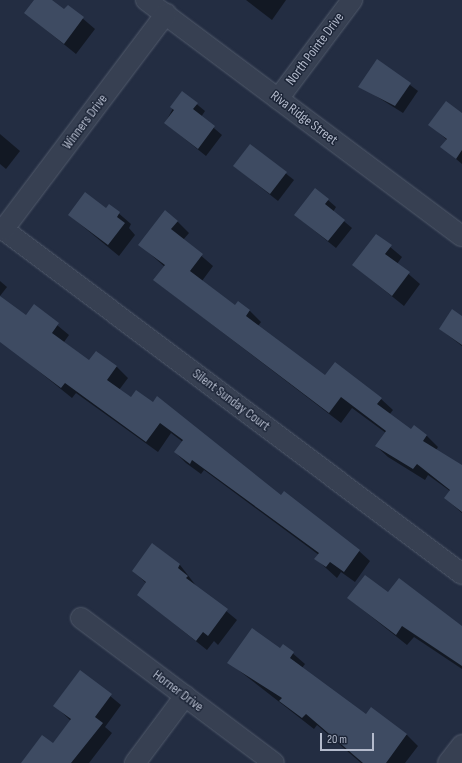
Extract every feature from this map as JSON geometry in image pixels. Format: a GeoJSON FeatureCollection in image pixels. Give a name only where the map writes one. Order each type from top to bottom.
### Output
{"type":"FeatureCollection","features":[{"type":"Feature","properties":{"kind":"street","name":"Riva Ridge Street"},"geometry":{"type":"LineString","coordinates":[[146,0],[462,236]]}},
{"type":"Feature","properties":{"kind":"street","name":"North Pointe Drive"},"geometry":{"type":"LineString","coordinates":[[278,99],[352,0]]}},
{"type":"Feature","properties":{"kind":"street","name":"Winners Drive"},"geometry":{"type":"LineString","coordinates":[[2,228],[166,14]]}},
{"type":"Feature","properties":{"kind":"street","name":"Silent Sunday Court"},"geometry":{"type":"LineString","coordinates":[[2,228],[462,574]]}},
{"type":"Feature","properties":{"kind":"street","name":"Horner Drive"},"geometry":{"type":"LineString","coordinates":[[81,618],[274,763]]}},
{"type":"Feature","properties":{"kind":"street"},"geometry":{"type":"LineString","coordinates":[[135,763],[185,696]]}},
{"type":"Feature","properties":{"kind":"street"},"geometry":{"type":"LineString","coordinates":[[448,763],[462,745]]}},
{"type":"Feature","properties":{"kind":"building"},"geometry":{"type":"Polygon","coordinates":[[[34,0],[52,0],[64,9],[68,5],[84,17],[64,44],[24,13],[34,0]]]}},
{"type":"Feature","properties":{"kind":"building"},"geometry":{"type":"Polygon","coordinates":[[[377,59],[411,83],[395,106],[358,87],[377,59]]]}},
{"type":"Feature","properties":{"kind":"building"},"geometry":{"type":"Polygon","coordinates":[[[182,91],[198,103],[193,109],[215,126],[198,149],[164,123],[174,110],[170,107],[182,91]]]}},
{"type":"Feature","properties":{"kind":"building"},"geometry":{"type":"Polygon","coordinates":[[[446,101],[462,113],[462,150],[456,159],[440,147],[447,139],[428,125],[446,101]]]}},
{"type":"Feature","properties":{"kind":"building"},"geometry":{"type":"Polygon","coordinates":[[[250,144],[287,172],[270,194],[233,166],[250,144]]]}},
{"type":"Feature","properties":{"kind":"building"},"geometry":{"type":"Polygon","coordinates":[[[315,188],[329,199],[325,204],[345,220],[328,241],[294,215],[315,188]]]}},
{"type":"Feature","properties":{"kind":"building"},"geometry":{"type":"Polygon","coordinates":[[[85,192],[106,208],[109,204],[120,212],[117,217],[125,223],[108,245],[68,215],[85,192]]]}},
{"type":"Feature","properties":{"kind":"building"},"geometry":{"type":"Polygon","coordinates":[[[165,210],[178,221],[171,229],[203,254],[190,271],[235,305],[238,301],[250,310],[246,316],[325,375],[335,362],[382,398],[377,404],[411,429],[414,425],[427,435],[423,441],[462,465],[462,512],[444,498],[450,490],[417,464],[413,469],[375,446],[386,431],[341,397],[329,413],[153,280],[165,265],[138,245],[165,210]]]}},
{"type":"Feature","properties":{"kind":"building"},"geometry":{"type":"Polygon","coordinates":[[[376,234],[392,245],[385,254],[410,272],[392,296],[352,265],[376,234]]]}},
{"type":"Feature","properties":{"kind":"building"},"geometry":{"type":"Polygon","coordinates":[[[0,296],[26,315],[34,304],[59,323],[52,333],[89,360],[96,351],[117,366],[107,380],[131,397],[136,390],[153,402],[157,396],[281,495],[284,491],[360,550],[344,572],[330,562],[326,567],[314,559],[319,553],[192,460],[190,464],[174,452],[183,440],[160,423],[146,442],[65,383],[61,388],[0,342],[0,296]]]}},
{"type":"Feature","properties":{"kind":"building"},"geometry":{"type":"Polygon","coordinates":[[[452,309],[462,316],[462,345],[439,329],[452,309]]]}},
{"type":"Feature","properties":{"kind":"building"},"geometry":{"type":"Polygon","coordinates":[[[152,543],[180,564],[178,568],[188,576],[186,578],[228,609],[208,636],[203,632],[196,641],[137,595],[146,582],[132,571],[152,543]]]}},
{"type":"Feature","properties":{"kind":"building"},"geometry":{"type":"Polygon","coordinates":[[[365,575],[388,592],[399,578],[462,626],[462,666],[402,626],[396,635],[347,598],[365,575]]]}},
{"type":"Feature","properties":{"kind":"building"},"geometry":{"type":"Polygon","coordinates":[[[252,628],[280,648],[283,644],[294,652],[290,658],[366,714],[371,707],[407,734],[386,763],[363,763],[306,714],[302,718],[279,701],[282,698],[227,663],[252,628]]]}},
{"type":"Feature","properties":{"kind":"building"},"geometry":{"type":"Polygon","coordinates":[[[80,670],[112,694],[95,717],[103,723],[71,763],[21,763],[42,735],[53,743],[71,719],[53,706],[80,670]]]}}]}
